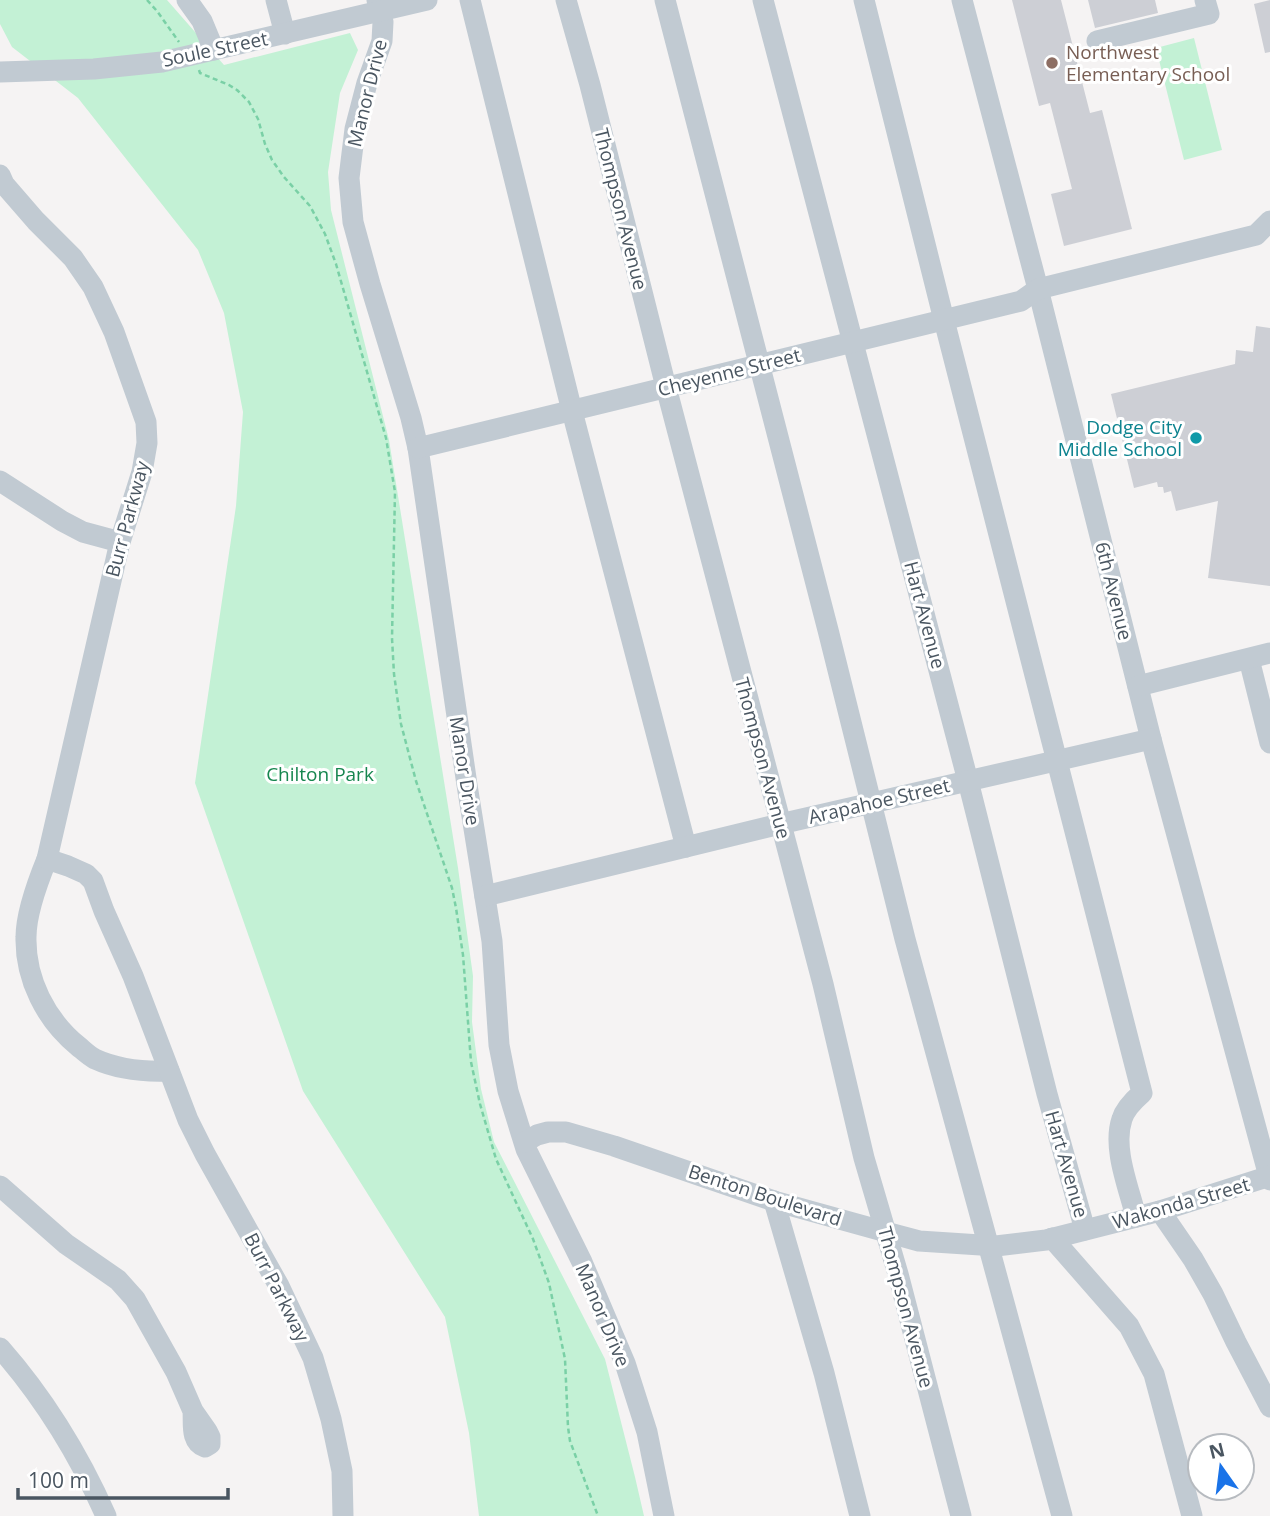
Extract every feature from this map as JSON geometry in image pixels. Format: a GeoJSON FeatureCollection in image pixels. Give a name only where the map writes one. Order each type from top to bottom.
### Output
{"type":"FeatureCollection","features":[{"type":"Feature","properties":{"kind":"street"},"geometry":{"type":"LineString","coordinates":[[187,0],[202,21],[214,51]]}},
{"type":"Feature","properties":{"kind":"street"},"geometry":{"type":"LineString","coordinates":[[276,0],[285,34]]}},
{"type":"Feature","properties":{"kind":"street","name":"Soule Street"},"geometry":{"type":"LineString","coordinates":[[0,72],[94,69],[162,61],[285,34],[378,6],[427,0]]}},
{"type":"Feature","properties":{"kind":"street"},"geometry":{"type":"LineString","coordinates":[[470,0],[572,411],[685,847]]}},
{"type":"Feature","properties":{"kind":"street","name":"Thompson Avenue"},"geometry":{"type":"LineString","coordinates":[[566,0],[822,984],[864,1157],[961,1516]]}},
{"type":"Feature","properties":{"kind":"street"},"geometry":{"type":"LineString","coordinates":[[665,0],[912,965],[1062,1516]]}},
{"type":"Feature","properties":{"kind":"street","name":"Hart Avenue"},"geometry":{"type":"LineString","coordinates":[[764,0],[1047,1094],[1085,1230]]}},
{"type":"Feature","properties":{"kind":"street"},"geometry":{"type":"LineString","coordinates":[[864,0],[1142,1093],[1132,1102],[1122,1118],[1119,1132],[1119,1150],[1136,1217]]}},
{"type":"Feature","properties":{"kind":"street","name":"6th Avenue"},"geometry":{"type":"LineString","coordinates":[[962,0],[1151,739],[1270,1178]]}},
{"type":"Feature","properties":{"kind":"street"},"geometry":{"type":"LineString","coordinates":[[1097,41],[1209,14],[1205,0]]}},
{"type":"Feature","properties":{"kind":"street","name":"Manor Drive"},"geometry":{"type":"LineString","coordinates":[[378,6],[383,22],[382,41],[355,129],[349,178],[353,222],[418,448],[492,941],[499,1045],[508,1091],[526,1149],[582,1262],[625,1363],[647,1432],[664,1516]]}},
{"type":"Feature","properties":{"kind":"street","name":"Burr Parkway"},"geometry":{"type":"LineString","coordinates":[[0,175],[4,184],[28,212],[73,258],[93,287],[114,332],[146,422],[147,443],[142,472],[120,542],[47,859],[34,892],[25,936],[29,971],[44,1009],[63,1034],[93,1058],[122,1068],[146,1072],[170,1071]]}},
{"type":"Feature","properties":{"kind":"street","name":"Cheyenne Street"},"geometry":{"type":"LineString","coordinates":[[418,448],[1021,301],[1038,289],[1256,235],[1270,221]]}},
{"type":"Feature","properties":{"kind":"street"},"geometry":{"type":"LineString","coordinates":[[0,481],[83,532],[120,542]]}},
{"type":"Feature","properties":{"kind":"street"},"geometry":{"type":"LineString","coordinates":[[1138,686],[1270,653]]}},
{"type":"Feature","properties":{"kind":"street"},"geometry":{"type":"LineString","coordinates":[[1248,659],[1270,743]]}},
{"type":"Feature","properties":{"kind":"street","name":"Arapahoe Street"},"geometry":{"type":"LineString","coordinates":[[485,897],[780,824],[1151,739]]}},
{"type":"Feature","properties":{"kind":"street","name":"Burr Parkway"},"geometry":{"type":"LineString","coordinates":[[47,859],[86,874],[93,881],[188,1120],[279,1286],[313,1358],[331,1419],[342,1471],[343,1516]]}},
{"type":"Feature","properties":{"kind":"street","name":"Benton Boulevard"},"geometry":{"type":"LineString","coordinates":[[525,1142],[548,1132],[566,1132],[774,1201],[919,1241],[996,1246],[1052,1238]]}},
{"type":"Feature","properties":{"kind":"street","name":"Wakonda Street"},"geometry":{"type":"LineString","coordinates":[[1052,1238],[1160,1211],[1270,1178]]}},
{"type":"Feature","properties":{"kind":"street"},"geometry":{"type":"LineString","coordinates":[[0,1186],[66,1244],[118,1280],[135,1299],[176,1371],[193,1410]]}},
{"type":"Feature","properties":{"kind":"street"},"geometry":{"type":"LineString","coordinates":[[774,1201],[824,1373],[860,1516]]}},
{"type":"Feature","properties":{"kind":"street"},"geometry":{"type":"LineString","coordinates":[[1160,1211],[1213,1294],[1270,1407]]}},
{"type":"Feature","properties":{"kind":"street","name":"Hart Avenue"},"geometry":{"type":"LineString","coordinates":[[1052,1238],[1129,1326],[1154,1374],[1192,1516]]}},
{"type":"Feature","properties":{"kind":"street"},"geometry":{"type":"LineString","coordinates":[[0,1348],[26,1378],[59,1427],[79,1460],[106,1516]]}},
{"type":"Feature","properties":{"kind":"path"},"geometry":{"type":"LineString","coordinates":[[147,0],[190,55],[200,73],[229,85],[249,102],[272,160],[310,206],[326,234],[336,264],[386,438],[395,492],[392,638],[394,674],[401,724],[456,908],[463,955],[471,1062],[485,1123],[500,1169],[533,1238],[549,1283],[565,1359],[570,1441],[598,1516]]}},
{"type":"Feature","properties":{"kind":"green space","name":"Chilton Park"},"geometry":{"type":"Polygon","coordinates":[[[0,0],[167,0],[224,65],[350,33],[358,50],[340,93],[328,172],[331,210],[389,440],[458,868],[473,976],[472,1022],[481,1089],[494,1142],[605,1359],[644,1516],[479,1516],[469,1433],[445,1317],[303,1091],[195,783],[236,506],[243,412],[224,313],[198,250],[78,98],[12,47],[0,24],[0,0]]]}},
{"type":"Feature","properties":{"kind":"green space"},"geometry":{"type":"Polygon","coordinates":[[[1194,38],[1222,150],[1184,160],[1156,48],[1194,38]]]}},
{"type":"Feature","properties":{"kind":"building"},"geometry":{"type":"Polygon","coordinates":[[[1012,0],[1061,0],[1090,113],[1102,110],[1132,229],[1064,246],[1051,194],[1072,189],[1050,103],[1039,106],[1012,0]]]}},
{"type":"Feature","properties":{"kind":"building"},"geometry":{"type":"Polygon","coordinates":[[[1088,0],[1155,0],[1158,13],[1095,28],[1088,0]]]}},
{"type":"Feature","properties":{"kind":"building"},"geometry":{"type":"Polygon","coordinates":[[[1270,0],[1270,52],[1265,53],[1254,4],[1270,0]]]}},
{"type":"Feature","properties":{"kind":"building","name":"Dodge City Middle School"},"geometry":{"type":"Polygon","coordinates":[[[1256,326],[1270,328],[1270,586],[1208,578],[1218,501],[1176,511],[1171,491],[1164,493],[1163,487],[1158,487],[1157,482],[1134,488],[1111,394],[1235,364],[1236,350],[1253,352],[1256,326]]]}},
{"type":"Feature","properties":{"kind":"place","name":"Northwest Elementary School"},"geometry":{"type":"Point","coordinates":[1052,63]}},
{"type":"Feature","properties":{"kind":"place","name":"Dodge City Middle School"},"geometry":{"type":"Point","coordinates":[1196,438]}}]}
